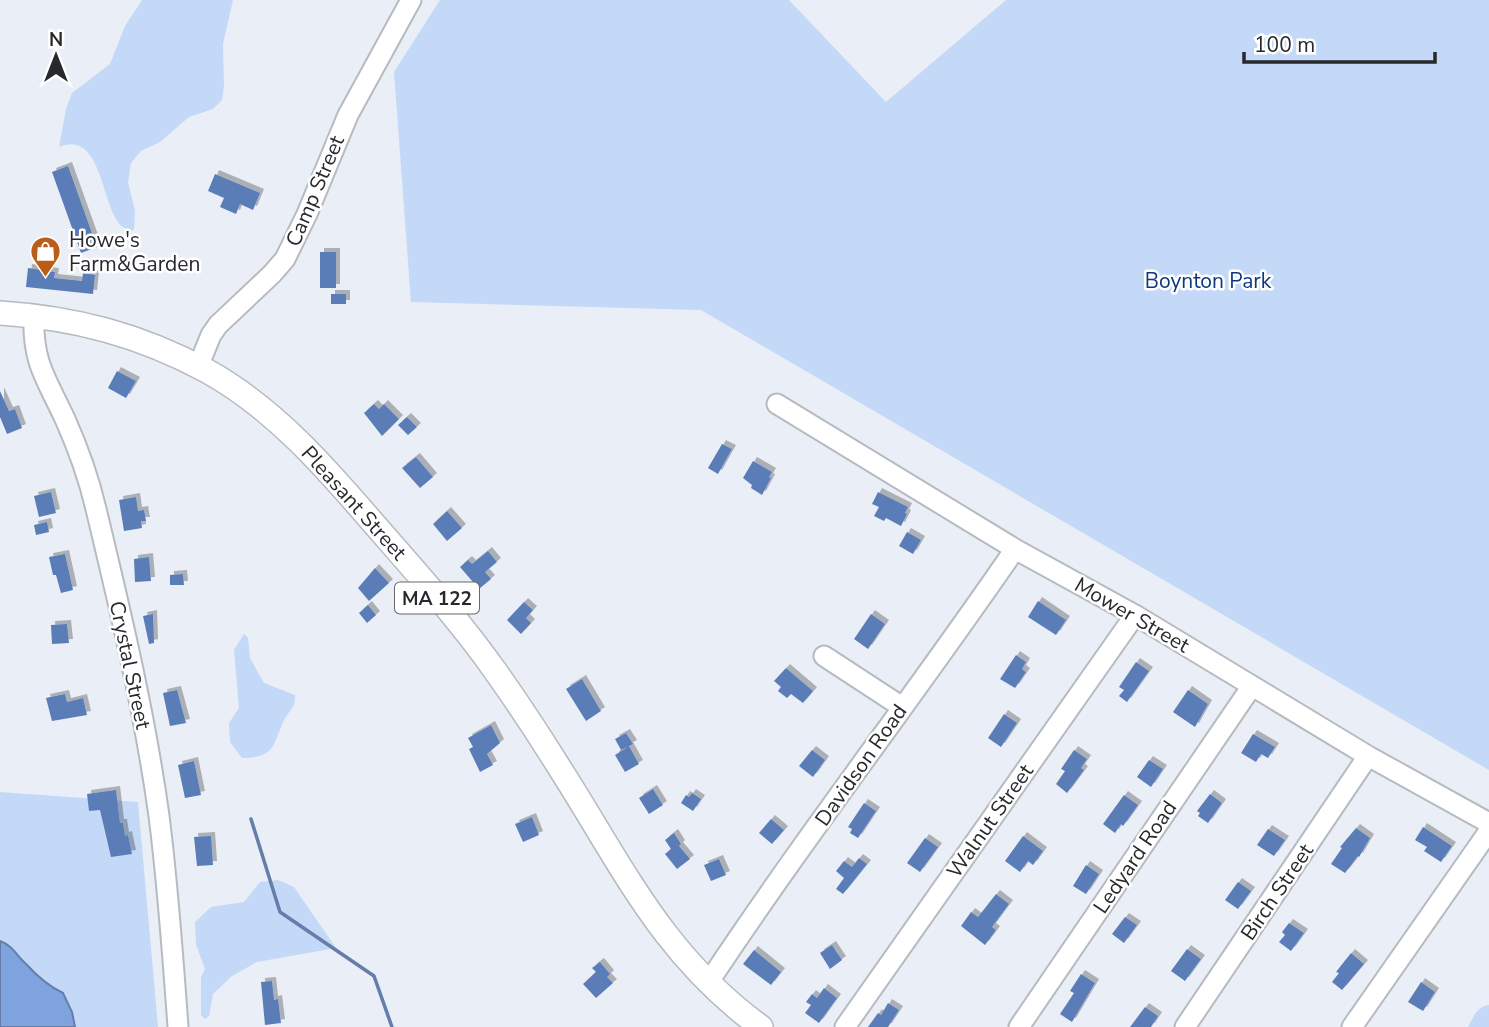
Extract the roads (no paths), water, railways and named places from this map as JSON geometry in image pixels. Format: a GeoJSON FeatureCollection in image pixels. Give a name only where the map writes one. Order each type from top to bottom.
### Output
{"type":"FeatureCollection","features":[{"type":"Feature","properties":{"kind":"main road","name":"Pleasant Street"},"geometry":{"type":"LineString","coordinates":[[0,313],[79,321],[104,328],[198,367],[234,388],[284,428],[408,563],[495,670],[562,771],[625,878],[682,957],[737,1010],[761,1027]]}},
{"type":"Feature","properties":{"kind":"street","name":"Camp Street"},"geometry":{"type":"LineString","coordinates":[[198,367],[218,325],[285,259],[307,214],[348,115],[411,0]]}},
{"type":"Feature","properties":{"kind":"street","name":"Crystal Street"},"geometry":{"type":"LineString","coordinates":[[34,315],[33,337],[38,361],[74,441],[96,507],[148,748],[168,894],[178,1027]]}},
{"type":"Feature","properties":{"kind":"street","name":"Mower Street"},"geometry":{"type":"LineString","coordinates":[[777,404],[1015,549],[1135,615],[1368,756],[1489,823]]}},
{"type":"Feature","properties":{"kind":"street","name":"Davidson Road"},"geometry":{"type":"LineString","coordinates":[[708,983],[1015,549]]}},
{"type":"Feature","properties":{"kind":"street","name":"Walnut Street"},"geometry":{"type":"LineString","coordinates":[[845,1027],[1135,615]]}},
{"type":"Feature","properties":{"kind":"street"},"geometry":{"type":"LineString","coordinates":[[824,656],[902,707]]}},
{"type":"Feature","properties":{"kind":"street","name":"Ledyard Road"},"geometry":{"type":"LineString","coordinates":[[1018,1027],[1252,686]]}},
{"type":"Feature","properties":{"kind":"street","name":"Birch Street"},"geometry":{"type":"LineString","coordinates":[[1185,1027],[1368,756]]}},
{"type":"Feature","properties":{"kind":"street"},"geometry":{"type":"LineString","coordinates":[[1352,1027],[1489,831]]}},
{"type":"Feature","properties":{"kind":"water"},"geometry":{"type":"Polygon","coordinates":[[[0,941],[11,948],[43,980],[63,993],[72,1012],[75,1027],[0,1027],[0,941]]]}},
{"type":"Feature","properties":{"kind":"waterway"},"geometry":{"type":"LineString","coordinates":[[251,819],[280,912],[374,976],[392,1027]]}},
{"type":"Feature","properties":{"kind":"place","name":"Howe's Farm&Garden"},"geometry":{"type":"Point","coordinates":[46,279]}},
{"type":"Feature","properties":{"kind":"park label","name":"Boynton Park"},"geometry":{"type":"Point","coordinates":[1208,281]}}]}
